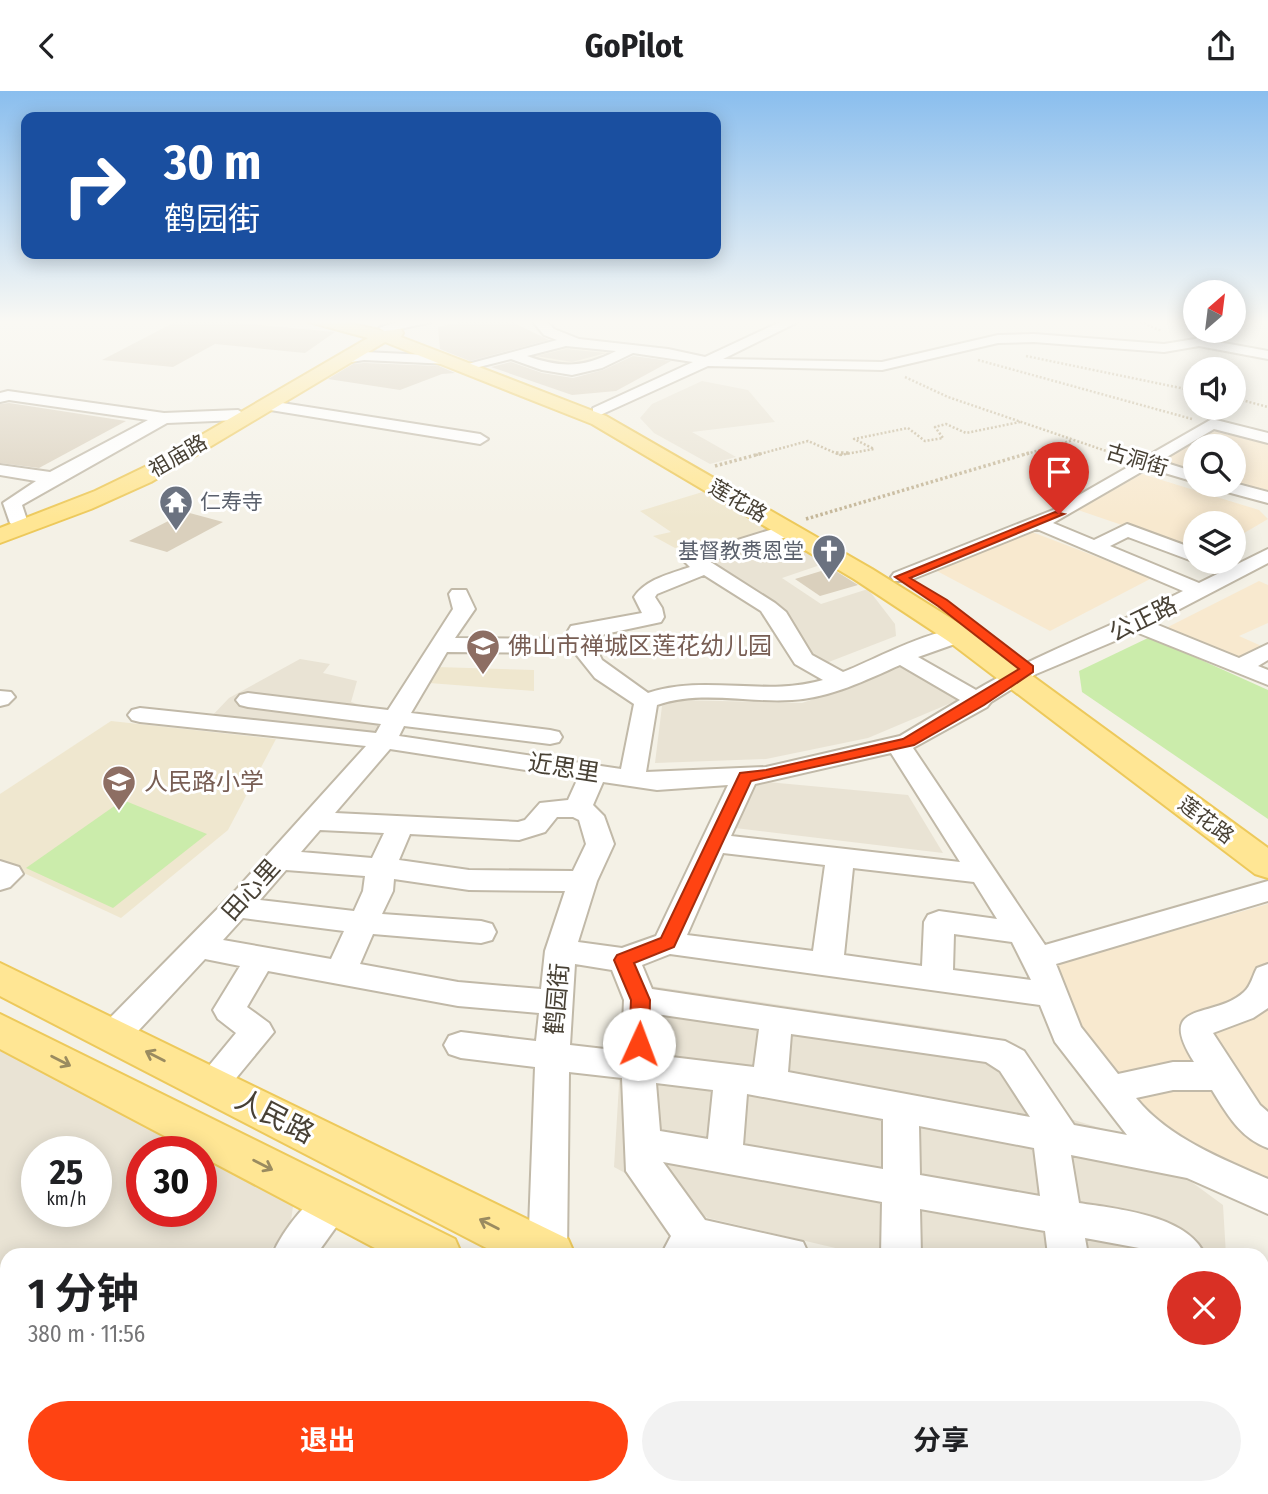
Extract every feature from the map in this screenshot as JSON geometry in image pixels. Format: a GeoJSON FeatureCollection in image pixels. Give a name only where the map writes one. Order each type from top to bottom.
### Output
{"type":"FeatureCollection","features":[{"type":"Feature","properties":{"kind":"main road","name":"祖庙路"},"geometry":{"type":"LineString","coordinates":[[8,515],[85,498],[155,465],[284,387]]}},
{"type":"Feature","properties":{"kind":"main road","name":"祖庙路"},"geometry":{"type":"LineString","coordinates":[[0,536],[96,499],[162,467],[292,387]]}},
{"type":"Feature","properties":{"kind":"main road","name":"莲花路"},"geometry":{"type":"LineString","coordinates":[[523,387],[598,415],[796,525],[901,577],[942,603],[1021,673],[1268,866]]}},
{"type":"Feature","properties":{"kind":"main road","name":"莲花路"},"geometry":{"type":"LineString","coordinates":[[532,387],[598,415],[708,468],[958,635],[1021,673],[1268,843]]}},
{"type":"Feature","properties":{"kind":"main road","name":"人民路"},"geometry":{"type":"LineString","coordinates":[[0,978],[537,1248]]}},
{"type":"Feature","properties":{"kind":"main road","name":"人民路"},"geometry":{"type":"LineString","coordinates":[[0,1030],[424,1248]]}},
{"type":"Feature","properties":{"kind":"street"},"geometry":{"type":"LineString","coordinates":[[598,415],[657,387]]}},
{"type":"Feature","properties":{"kind":"street"},"geometry":{"type":"LineString","coordinates":[[0,398],[8,395],[164,418],[238,415]]}},
{"type":"Feature","properties":{"kind":"street"},"geometry":{"type":"LineString","coordinates":[[262,405],[481,439]]}},
{"type":"Feature","properties":{"kind":"street"},"geometry":{"type":"LineString","coordinates":[[8,515],[53,478],[164,418]]}},
{"type":"Feature","properties":{"kind":"street"},"geometry":{"type":"LineString","coordinates":[[901,577],[1038,523],[1148,463],[1212,424],[1268,438]]}},
{"type":"Feature","properties":{"kind":"street","name":"古洞街"},"geometry":{"type":"LineString","coordinates":[[1148,463],[1183,473]]}},
{"type":"Feature","properties":{"kind":"street"},"geometry":{"type":"LineString","coordinates":[[0,470],[53,478]]}},
{"type":"Feature","properties":{"kind":"street"},"geometry":{"type":"LineString","coordinates":[[1246,492],[1268,498]]}},
{"type":"Feature","properties":{"kind":"street"},"geometry":{"type":"LineString","coordinates":[[1038,523],[1200,591]]}},
{"type":"Feature","properties":{"kind":"street"},"geometry":{"type":"LineString","coordinates":[[646,701],[605,677],[580,646],[579,631],[598,630],[653,617],[652,608],[644,597],[650,590],[698,564],[796,525]]}},
{"type":"Feature","properties":{"kind":"street"},"geometry":{"type":"LineString","coordinates":[[1095,547],[1127,530],[1183,552]]}},
{"type":"Feature","properties":{"kind":"street","name":"公正路"},"geometry":{"type":"LineString","coordinates":[[1246,567],[1268,555]]}},
{"type":"Feature","properties":{"kind":"street"},"geometry":{"type":"LineString","coordinates":[[698,564],[768,607],[778,617],[803,659],[840,680]]}},
{"type":"Feature","properties":{"kind":"street"},"geometry":{"type":"LineString","coordinates":[[1246,570],[1268,576]]}},
{"type":"Feature","properties":{"kind":"street","name":"公正路"},"geometry":{"type":"LineString","coordinates":[[1021,673],[1136,624],[1232,574]]}},
{"type":"Feature","properties":{"kind":"street"},"geometry":{"type":"LineString","coordinates":[[390,729],[464,609],[459,594]]}},
{"type":"Feature","properties":{"kind":"street"},"geometry":{"type":"LineString","coordinates":[[1136,624],[1268,678]]}},
{"type":"Feature","properties":{"kind":"street"},"geometry":{"type":"LineString","coordinates":[[646,701],[667,692],[796,693],[840,680],[899,655],[958,635]]}},
{"type":"Feature","properties":{"kind":"street"},"geometry":{"type":"LineString","coordinates":[[440,645],[580,646]]}},
{"type":"Feature","properties":{"kind":"street"},"geometry":{"type":"LineString","coordinates":[[1240,667],[1267,646]]}},
{"type":"Feature","properties":{"kind":"street"},"geometry":{"type":"LineString","coordinates":[[899,655],[979,702]]}},
{"type":"Feature","properties":{"kind":"street"},"geometry":{"type":"LineString","coordinates":[[1021,673],[979,702],[908,742],[766,775],[745,776],[668,943],[1052,995]]}},
{"type":"Feature","properties":{"kind":"street"},"geometry":{"type":"LineString","coordinates":[[248,700],[390,729]]}},
{"type":"Feature","properties":{"kind":"street"},"geometry":{"type":"LineString","coordinates":[[632,778],[646,701]]}},
{"type":"Feature","properties":{"kind":"street"},"geometry":{"type":"LineString","coordinates":[[141,715],[550,737]]}},
{"type":"Feature","properties":{"kind":"street","name":"近思里"},"geometry":{"type":"LineString","coordinates":[[390,729],[594,772],[657,782],[745,776]]}},
{"type":"Feature","properties":{"kind":"street","name":"田心里"},"geometry":{"type":"LineString","coordinates":[[114,1035],[237,907],[314,821],[390,729]]}},
{"type":"Feature","properties":{"kind":"street"},"geometry":{"type":"LineString","coordinates":[[898,745],[1028,945],[1067,1033],[1132,1119],[1192,1163],[1268,1198]]}},
{"type":"Feature","properties":{"kind":"street"},"geometry":{"type":"LineString","coordinates":[[578,808],[594,772]]}},
{"type":"Feature","properties":{"kind":"street"},"geometry":{"type":"LineString","coordinates":[[314,821],[519,831],[535,826],[550,809],[578,808],[591,816],[600,844],[583,881],[560,951]]}},
{"type":"Feature","properties":{"kind":"street"},"geometry":{"type":"LineString","coordinates":[[340,973],[378,891],[380,870],[401,825]]}},
{"type":"Feature","properties":{"kind":"street"},"geometry":{"type":"LineString","coordinates":[[714,843],[983,874]]}},
{"type":"Feature","properties":{"kind":"street"},"geometry":{"type":"LineString","coordinates":[[827,964],[840,858]]}},
{"type":"Feature","properties":{"kind":"street"},"geometry":{"type":"LineString","coordinates":[[279,860],[417,871],[469,880],[583,881]]}},
{"type":"Feature","properties":{"kind":"street"},"geometry":{"type":"LineString","coordinates":[[0,870],[9,874],[0,880]]}},
{"type":"Feature","properties":{"kind":"street"},"geometry":{"type":"LineString","coordinates":[[937,979],[939,922],[1028,945],[1268,891]]}},
{"type":"Feature","properties":{"kind":"street"},"geometry":{"type":"LineString","coordinates":[[237,907],[363,923],[481,932]]}},
{"type":"Feature","properties":{"kind":"street","name":"鹤园街"},"geometry":{"type":"LineString","coordinates":[[549,1248],[552,1056],[560,951],[624,960],[668,943]]}},
{"type":"Feature","properties":{"kind":"street"},"geometry":{"type":"LineString","coordinates":[[199,947],[458,995],[556,1002]]}},
{"type":"Feature","properties":{"kind":"street"},"geometry":{"type":"LineString","coordinates":[[211,1084],[257,1032],[229,1010],[260,958]]}},
{"type":"Feature","properties":{"kind":"street"},"geometry":{"type":"LineString","coordinates":[[624,960],[640,1000],[638,1066],[645,1171],[687,1245],[718,1248]]}},
{"type":"Feature","properties":{"kind":"street"},"geometry":{"type":"LineString","coordinates":[[1267,983],[1250,1006],[1208,1019],[1196,1027],[1197,1039],[1247,1115],[1268,1133]]}},
{"type":"Feature","properties":{"kind":"street"},"geometry":{"type":"LineString","coordinates":[[640,1000],[993,1050],[1012,1061],[1057,1137],[1062,1217],[1067,1248]]}},
{"type":"Feature","properties":{"kind":"street"},"geometry":{"type":"LineString","coordinates":[[770,1083],[776,1019]]}},
{"type":"Feature","properties":{"kind":"street"},"geometry":{"type":"LineString","coordinates":[[461,1045],[770,1083],[1192,1163]]}},
{"type":"Feature","properties":{"kind":"street"},"geometry":{"type":"LineString","coordinates":[[1110,1090],[1173,1076],[1223,1076]]}},
{"type":"Feature","properties":{"kind":"street"},"geometry":{"type":"LineString","coordinates":[[724,1158],[732,1078]]}},
{"type":"Feature","properties":{"kind":"street"},"geometry":{"type":"LineString","coordinates":[[901,1108],[901,1248]]}},
{"type":"Feature","properties":{"kind":"street"},"geometry":{"type":"LineString","coordinates":[[643,1143],[1147,1232],[1173,1248]]}},
{"type":"Feature","properties":{"kind":"street"},"geometry":{"type":"LineString","coordinates":[[298,1248],[335,1202]]}},
{"type":"Feature","properties":{"kind":"path","name":"古洞街"},"geometry":{"type":"LineString","coordinates":[[928,387],[1020,422],[1148,463]]}},
{"type":"Feature","properties":{"kind":"path"},"geometry":{"type":"LineString","coordinates":[[1079,387],[1212,424]]}},
{"type":"Feature","properties":{"kind":"path"},"geometry":{"type":"LineString","coordinates":[[1246,401],[1268,407]]}},
{"type":"Feature","properties":{"kind":"path"},"geometry":{"type":"LineString","coordinates":[[708,468],[808,441],[840,455],[874,449],[854,439],[908,428],[925,441],[943,437],[935,427],[946,424],[966,433],[1020,422]]}},
{"type":"Feature","properties":{"kind":"path"},"geometry":{"type":"LineString","coordinates":[[796,525],[1073,440]]}},
{"type":"Feature","properties":{"kind":"shaded area"},"geometry":{"type":"Polygon","coordinates":[[[688,387],[735,387],[748,390],[775,422],[692,432],[736,457],[710,464],[654,433],[640,418],[652,404],[688,387]]]}},
{"type":"Feature","properties":{"kind":"shaded area"},"geometry":{"type":"Polygon","coordinates":[[[1215,427],[1242,434],[1204,434],[1215,427]]]}},
{"type":"Feature","properties":{"kind":"shaded area"},"geometry":{"type":"Polygon","coordinates":[[[1246,435],[1268,441],[1268,495],[1246,489],[1246,435]]]}},
{"type":"Feature","properties":{"kind":"shaded area"},"geometry":{"type":"Polygon","coordinates":[[[1183,447],[1183,471],[1156,464],[1183,447]]]}},
{"type":"Feature","properties":{"kind":"shaded area"},"geometry":{"type":"Polygon","coordinates":[[[1142,474],[1183,487],[1183,497],[1217,497],[1259,510],[1268,519],[1246,532],[1246,511],[1183,511],[1183,546],[1078,510],[1142,474]]]}},
{"type":"Feature","properties":{"kind":"shaded area"},"geometry":{"type":"Polygon","coordinates":[[[709,490],[778,530],[722,549],[704,540],[675,548],[653,536],[671,532],[640,511],[709,490]]]}},
{"type":"Feature","properties":{"kind":"shaded area"},"geometry":{"type":"Polygon","coordinates":[[[1032,532],[1152,578],[1050,631],[935,570],[1032,532]]]}},
{"type":"Feature","properties":{"kind":"shaded area"},"geometry":{"type":"Polygon","coordinates":[[[781,534],[829,562],[782,578],[821,604],[868,589],[895,624],[896,636],[821,665],[800,646],[784,616],[699,560],[781,534]]]}},
{"type":"Feature","properties":{"kind":"shaded area"},"geometry":{"type":"Polygon","coordinates":[[[1259,581],[1268,585],[1268,623],[1239,636],[1266,648],[1239,663],[1160,631],[1259,581]]]}},
{"type":"Feature","properties":{"kind":"shaded area"},"geometry":{"type":"Polygon","coordinates":[[[300,659],[330,664],[323,673],[357,681],[351,702],[389,714],[378,735],[210,718],[229,698],[300,659]]]}},
{"type":"Feature","properties":{"kind":"shaded area"},"geometry":{"type":"Polygon","coordinates":[[[897,665],[958,700],[868,738],[766,759],[655,763],[662,706],[676,700],[802,703],[847,688],[897,665]]]}},
{"type":"Feature","properties":{"kind":"shaded area","name":"佛山市禅城区莲花幼儿园"},"geometry":{"type":"Polygon","coordinates":[[[436,667],[534,670],[534,691],[429,683],[436,667]]]}},
{"type":"Feature","properties":{"kind":"shaded area","name":"人民路小学"},"geometry":{"type":"Polygon","coordinates":[[[111,721],[276,739],[228,830],[121,918],[0,862],[0,794],[111,721]]]}},
{"type":"Feature","properties":{"kind":"shaded area"},"geometry":{"type":"Polygon","coordinates":[[[756,781],[908,795],[943,853],[735,828],[756,781]]]}},
{"type":"Feature","properties":{"kind":"shaded area"},"geometry":{"type":"Polygon","coordinates":[[[1268,904],[1268,1188],[1220,1168],[1131,1103],[1086,1039],[1050,966],[1268,904]]]}},
{"type":"Feature","properties":{"kind":"shaded area"},"geometry":{"type":"Polygon","coordinates":[[[651,986],[971,1033],[1021,1104],[1130,1137],[1223,1205],[1226,1248],[835,1248],[708,1218],[614,1167],[624,1002],[651,986]]]}},
{"type":"Feature","properties":{"kind":"shaded area"},"geometry":{"type":"Polygon","coordinates":[[[0,1047],[172,1136],[126,1136],[126,1227],[217,1227],[217,1159],[294,1199],[290,1228],[272,1248],[0,1248],[0,1047]]]}},
{"type":"Feature","properties":{"kind":"green space"},"geometry":{"type":"Polygon","coordinates":[[[1150,637],[1268,690],[1268,819],[1082,692],[1079,671],[1150,637]]]}},
{"type":"Feature","properties":{"kind":"green space"},"geometry":{"type":"Polygon","coordinates":[[[123,800],[207,834],[113,908],[26,868],[123,800]]]}},
{"type":"Feature","properties":{"kind":"building"},"geometry":{"type":"Polygon","coordinates":[[[550,387],[622,387],[616,391],[572,395],[550,387]]]}},
{"type":"Feature","properties":{"kind":"building"},"geometry":{"type":"Polygon","coordinates":[[[9,403],[126,421],[39,468],[0,463],[0,404],[9,403]]]}},
{"type":"Feature","properties":{"kind":"building","name":"仁寿寺"},"geometry":{"type":"Polygon","coordinates":[[[186,512],[223,522],[167,552],[129,541],[186,512]]]}},
{"type":"Feature","properties":{"kind":"building","name":"基督教赉恩堂"},"geometry":{"type":"Polygon","coordinates":[[[831,568],[858,585],[820,596],[795,579],[831,568]]]}},
{"type":"Feature","properties":{"kind":"place","name":"仁寿寺"},"geometry":{"type":"Point","coordinates":[176,532]}},
{"type":"Feature","properties":{"kind":"place","name":"基督教赉恩堂"},"geometry":{"type":"Point","coordinates":[829,581]}},
{"type":"Feature","properties":{"kind":"place","name":"佛山市禅城区莲花幼儿园"},"geometry":{"type":"Point","coordinates":[483,676]}},
{"type":"Feature","properties":{"kind":"place","name":"人民路小学"},"geometry":{"type":"Point","coordinates":[119,812]}},
{"type":"Feature","properties":{"kind":"route"},"geometry":{"type":"LineString","coordinates":[[639,1044],[640,1000],[624,960],[668,943],[745,776],[766,775],[908,742],[979,702],[1028,669],[942,603],[901,577],[1059,514]]}}]}
